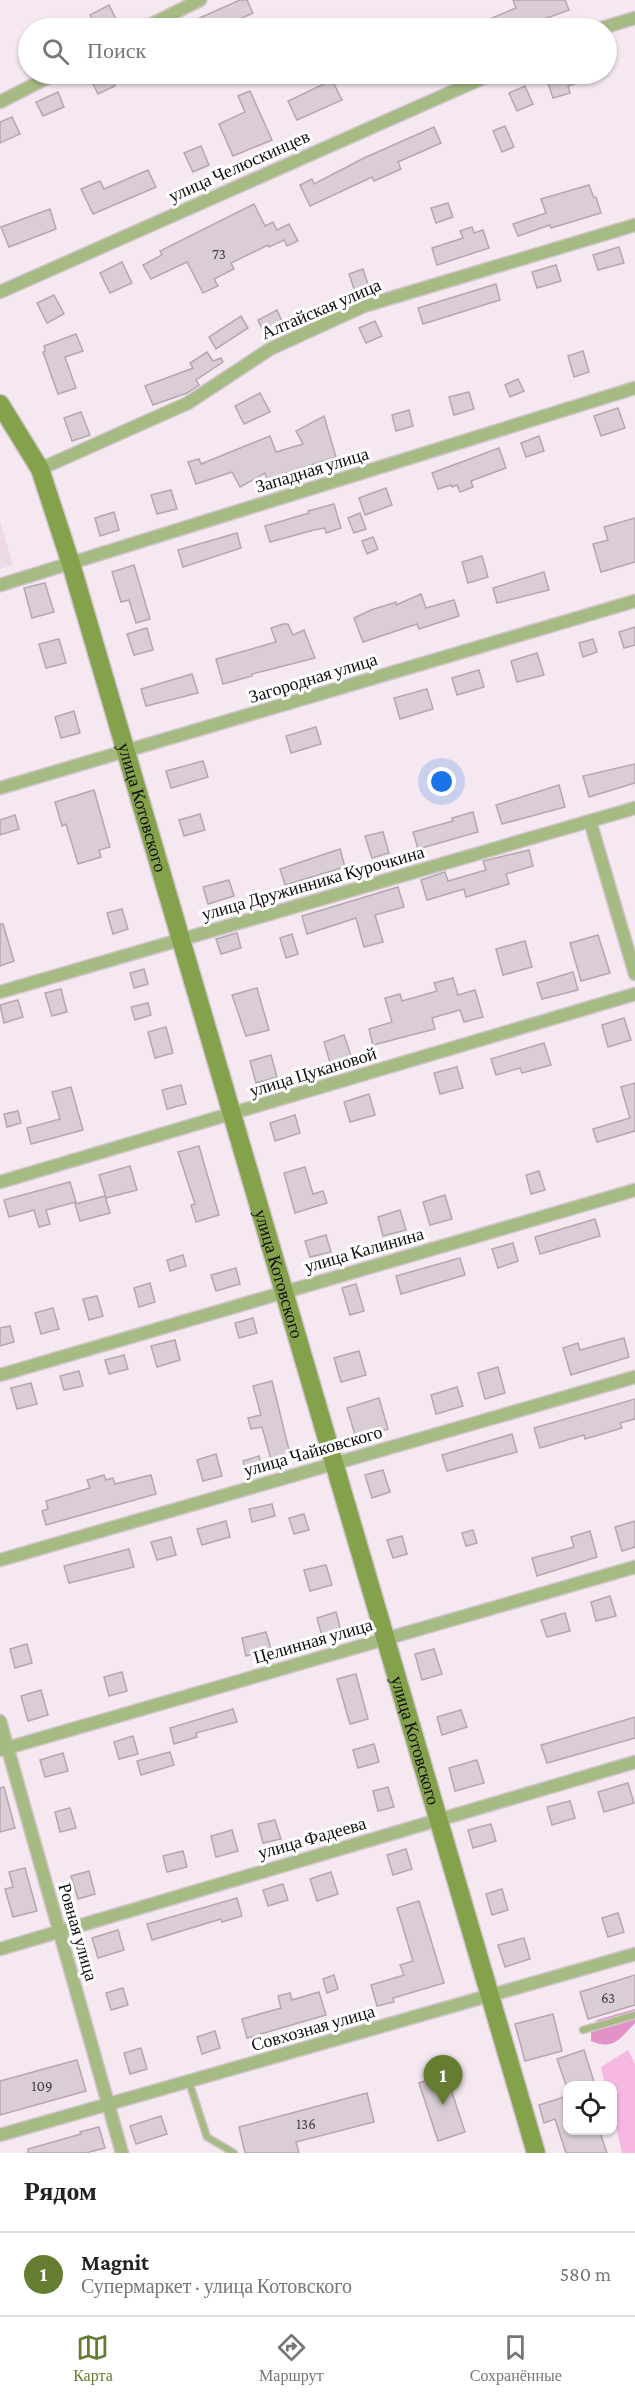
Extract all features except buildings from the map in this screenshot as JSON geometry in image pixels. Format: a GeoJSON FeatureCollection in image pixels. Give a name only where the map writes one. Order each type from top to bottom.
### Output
{"type":"FeatureCollection","features":[{"type":"Feature","properties":{"kind":"street"},"geometry":{"type":"LineString","coordinates":[[164,18],[200,0]]}},
{"type":"Feature","properties":{"kind":"street"},"geometry":{"type":"LineString","coordinates":[[617,23],[635,18]]}},
{"type":"Feature","properties":{"kind":"street"},"geometry":{"type":"LineString","coordinates":[[0,102],[35,84]]}},
{"type":"Feature","properties":{"kind":"street","name":"улица Челюскинцев"},"geometry":{"type":"LineString","coordinates":[[0,292],[469,84]]}},
{"type":"Feature","properties":{"kind":"street","name":"Алтайская улица"},"geometry":{"type":"LineString","coordinates":[[40,469],[188,403],[270,349],[364,306],[635,225]]}},
{"type":"Feature","properties":{"kind":"street","name":"Западная улица"},"geometry":{"type":"LineString","coordinates":[[0,585],[635,388]]}},
{"type":"Feature","properties":{"kind":"street","name":"улица Котовского"},"geometry":{"type":"LineString","coordinates":[[0,404],[40,469],[71,564],[536,2153]]}},
{"type":"Feature","properties":{"kind":"street","name":"Загородная улица"},"geometry":{"type":"LineString","coordinates":[[0,788],[635,601]]}},
{"type":"Feature","properties":{"kind":"street","name":"улица Дружинника Курочкина"},"geometry":{"type":"LineString","coordinates":[[0,992],[635,808]]}},
{"type":"Feature","properties":{"kind":"street"},"geometry":{"type":"LineString","coordinates":[[590,821],[635,974]]}},
{"type":"Feature","properties":{"kind":"street","name":"улица Цукановой"},"geometry":{"type":"LineString","coordinates":[[0,1182],[635,994]]}},
{"type":"Feature","properties":{"kind":"street","name":"улица Калинина"},"geometry":{"type":"LineString","coordinates":[[0,1375],[635,1190]]}},
{"type":"Feature","properties":{"kind":"street","name":"улица Чайковского"},"geometry":{"type":"LineString","coordinates":[[0,1560],[635,1377]]}},
{"type":"Feature","properties":{"kind":"street","name":"Целинная улица"},"geometry":{"type":"LineString","coordinates":[[4,1749],[635,1567]]}},
{"type":"Feature","properties":{"kind":"street","name":"Ровная улица"},"geometry":{"type":"LineString","coordinates":[[0,1721],[4,1749],[122,2153]]}},
{"type":"Feature","properties":{"kind":"street","name":"улица Фадеева"},"geometry":{"type":"LineString","coordinates":[[0,1949],[635,1762]]}},
{"type":"Feature","properties":{"kind":"street","name":"Совхозная улица"},"geometry":{"type":"LineString","coordinates":[[0,2135],[109,2106],[635,1954]]}},
{"type":"Feature","properties":{"kind":"lane"},"geometry":{"type":"LineString","coordinates":[[583,2030],[635,2015]]}},
{"type":"Feature","properties":{"kind":"lane"},"geometry":{"type":"LineString","coordinates":[[189,2082],[207,2137],[234,2153]]}},
{"type":"Feature","properties":{"kind":"shaded area"},"geometry":{"type":"Polygon","coordinates":[[[0,520],[13,565],[0,569],[0,520]]]}},
{"type":"Feature","properties":{"kind":"shaded area"},"geometry":{"type":"Polygon","coordinates":[[[635,2009],[635,2023],[621,2038],[605,2045],[591,2041],[591,2033],[597,2020],[635,2009]]]}},
{"type":"Feature","properties":{"kind":"shaded area"},"geometry":{"type":"Polygon","coordinates":[[[628,2050],[635,2064],[635,2153],[622,2153],[617,2131],[617,2081],[604,2081],[601,2067],[628,2050]]]}},
{"type":"Feature","properties":{"kind":"place","name":"Magnit"},"geometry":{"type":"Point","coordinates":[443,2105]}}]}
